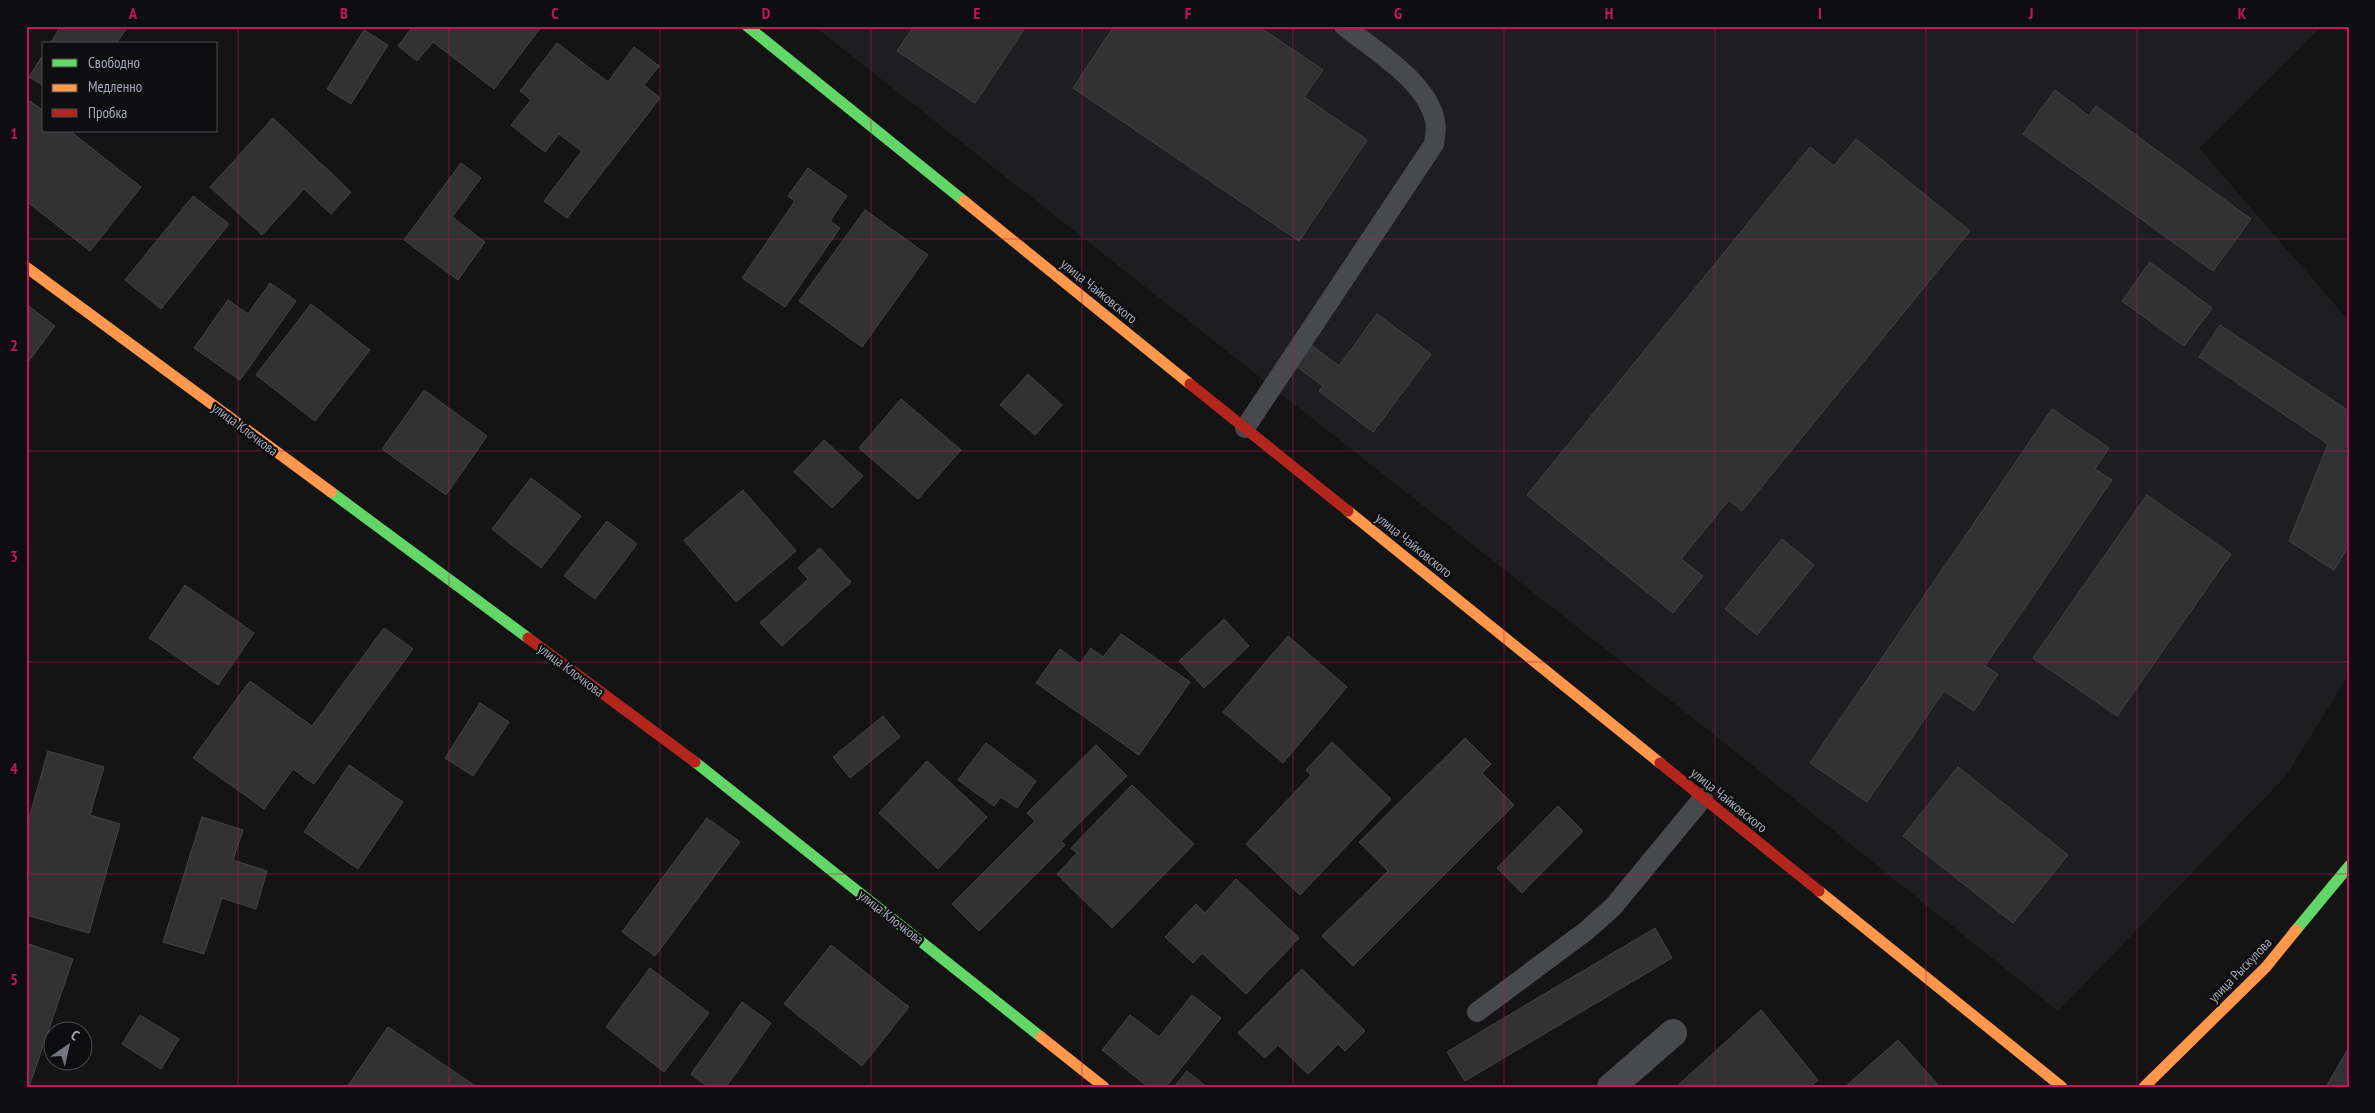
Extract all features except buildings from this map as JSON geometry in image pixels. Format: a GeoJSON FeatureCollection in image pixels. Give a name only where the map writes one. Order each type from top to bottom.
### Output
{"type":"FeatureCollection","features":[{"type":"Feature","properties":{"kind":"street","name":"улица Чайковского"},"geometry":{"type":"LineString","coordinates":[[747,26],[2062,1087]]}},
{"type":"Feature","properties":{"kind":"street","name":"улица Клочкова"},"geometry":{"type":"LineString","coordinates":[[26,267],[702,767],[1104,1087]]}},
{"type":"Feature","properties":{"kind":"street","name":"улица Рыскулова"},"geometry":{"type":"LineString","coordinates":[[2144,1087],[2266,968],[2349,866]]}},
{"type":"Feature","properties":{"kind":"street"},"geometry":{"type":"LineString","coordinates":[[1611,1087],[1672,1033]]}},
{"type":"Feature","properties":{"kind":"lane"},"geometry":{"type":"LineString","coordinates":[[1245,428],[1434,144],[1436,123],[1429,103],[1414,82],[1344,26]]}},
{"type":"Feature","properties":{"kind":"lane"},"geometry":{"type":"LineString","coordinates":[[1477,1012],[1586,931],[1613,907],[1703,798]]}},
{"type":"Feature","properties":{"kind":"shaded area"},"geometry":{"type":"Polygon","coordinates":[[[814,26],[2322,26],[2199,148],[2349,321],[2349,674],[2286,776],[2058,1011],[1732,749],[814,26]]]}},
{"type":"Feature","properties":{"kind":"traffic: fast"},"geometry":{"type":"LineString","coordinates":[[747,26],[964,201]]}},
{"type":"Feature","properties":{"kind":"traffic: fast"},"geometry":{"type":"LineString","coordinates":[[331,492],[528,638]]}},
{"type":"Feature","properties":{"kind":"traffic: fast"},"geometry":{"type":"LineString","coordinates":[[695,762],[1041,1037]]}},
{"type":"Feature","properties":{"kind":"traffic: fast"},"geometry":{"type":"LineString","coordinates":[[2296,930],[2349,866]]}},
{"type":"Feature","properties":{"kind":"traffic: slow"},"geometry":{"type":"LineString","coordinates":[[964,201],[1190,384]]}},
{"type":"Feature","properties":{"kind":"traffic: slow"},"geometry":{"type":"LineString","coordinates":[[26,267],[331,492]]}},
{"type":"Feature","properties":{"kind":"traffic: slow"},"geometry":{"type":"LineString","coordinates":[[1348,511],[1660,763]]}},
{"type":"Feature","properties":{"kind":"traffic: slow"},"geometry":{"type":"LineString","coordinates":[[1819,891],[2062,1087]]}},
{"type":"Feature","properties":{"kind":"traffic: slow"},"geometry":{"type":"LineString","coordinates":[[2144,1087],[2266,967],[2296,930]]}},
{"type":"Feature","properties":{"kind":"traffic: slow"},"geometry":{"type":"LineString","coordinates":[[1041,1037],[1104,1087]]}},
{"type":"Feature","properties":{"kind":"traffic: jam"},"geometry":{"type":"LineString","coordinates":[[1190,384],[1348,511]]}},
{"type":"Feature","properties":{"kind":"traffic: jam"},"geometry":{"type":"LineString","coordinates":[[528,638],[695,762]]}},
{"type":"Feature","properties":{"kind":"traffic: jam"},"geometry":{"type":"LineString","coordinates":[[1660,763],[1819,891]]}}]}
